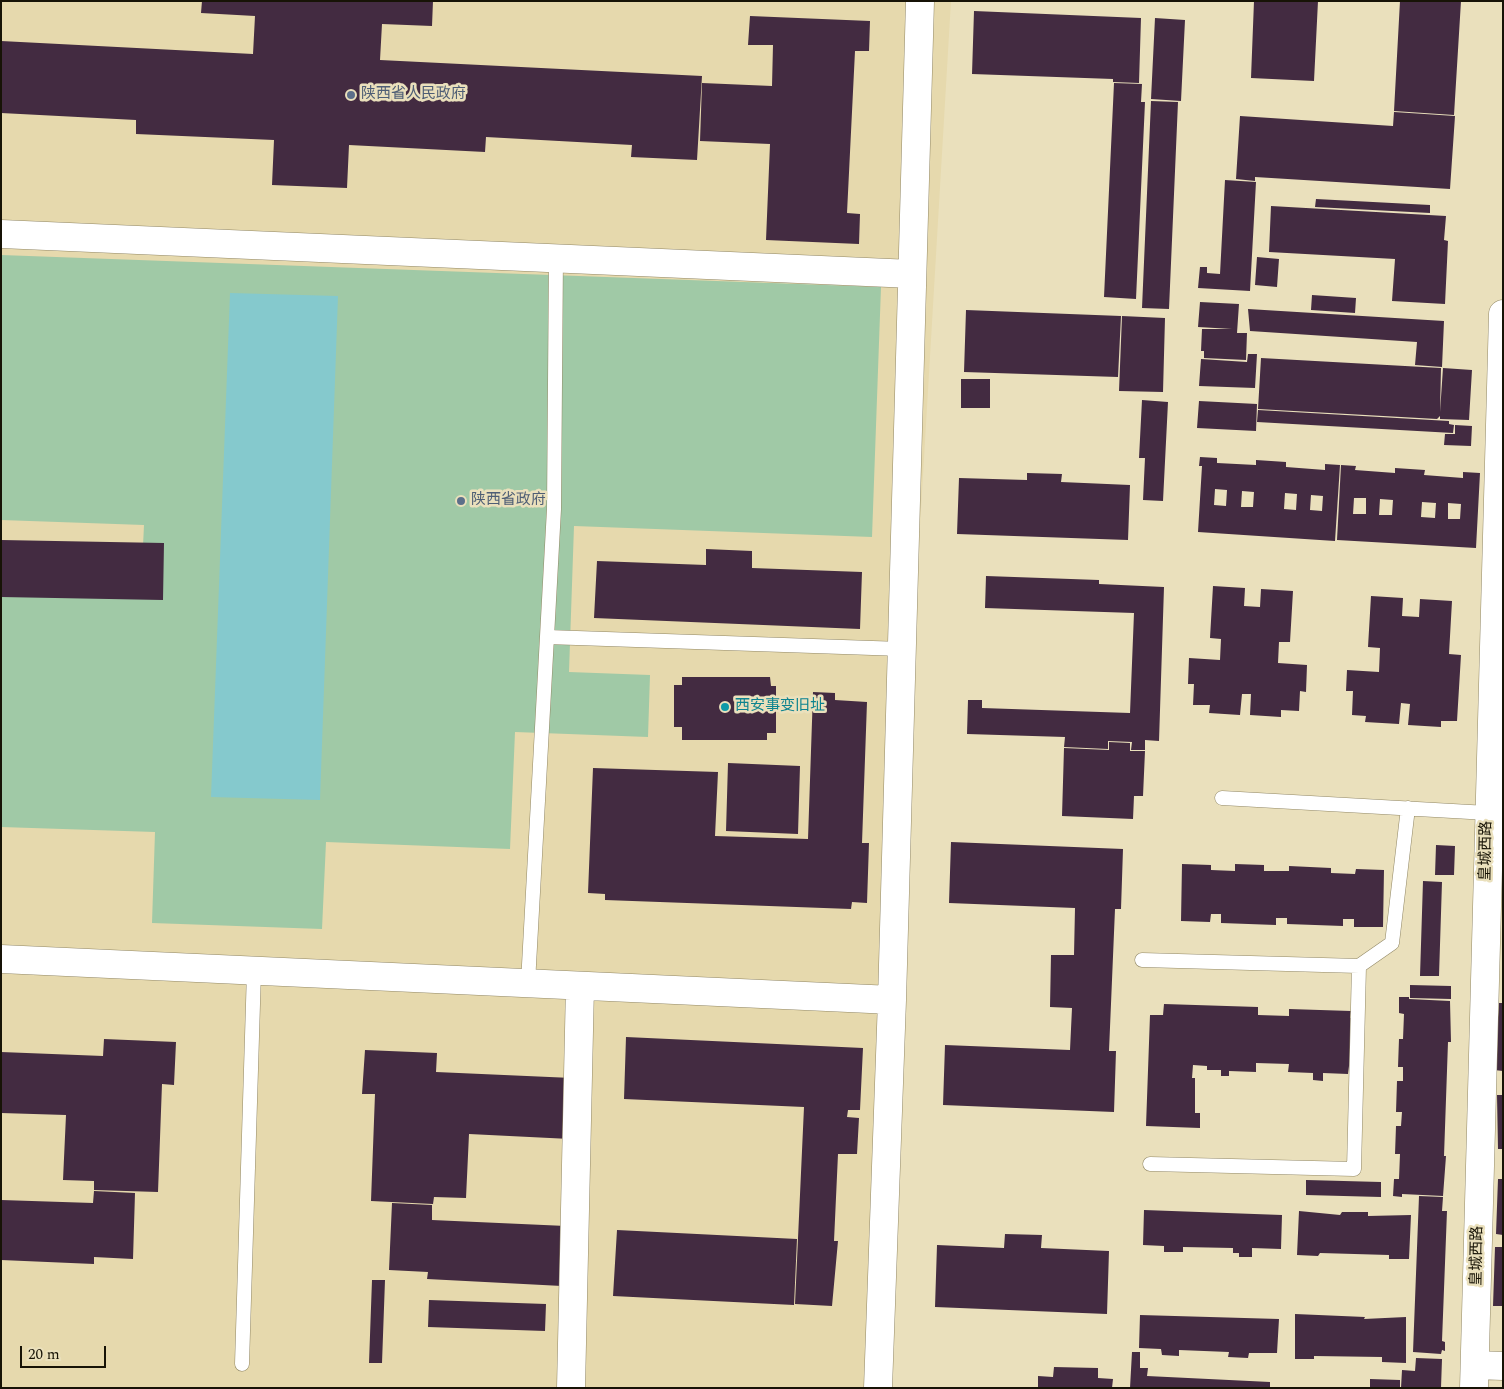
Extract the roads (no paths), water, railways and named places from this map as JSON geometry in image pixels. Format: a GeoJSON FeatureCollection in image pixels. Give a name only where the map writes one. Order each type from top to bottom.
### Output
{"type":"FeatureCollection","features":[{"type":"Feature","properties":{"kind":"street"},"geometry":{"type":"LineString","coordinates":[[878,1388],[892,1000],[920,1]]}},
{"type":"Feature","properties":{"kind":"street"},"geometry":{"type":"LineString","coordinates":[[1,234],[556,256],[912,274]]}},
{"type":"Feature","properties":{"kind":"street","name":"皇城西路"},"geometry":{"type":"LineString","coordinates":[[1475,1376],[1495,846],[1488,813],[1499,628],[1503,314]]}},
{"type":"Feature","properties":{"kind":"street"},"geometry":{"type":"LineString","coordinates":[[1,958],[254,972],[892,1000]]}},
{"type":"Feature","properties":{"kind":"street"},"geometry":{"type":"LineString","coordinates":[[571,1388],[580,986]]}},
{"type":"Feature","properties":{"kind":"street"},"geometry":{"type":"LineString","coordinates":[[1475,1376],[1503,1366]]}},
{"type":"Feature","properties":{"kind":"lane"},"geometry":{"type":"LineString","coordinates":[[528,983],[554,509],[556,256]]}},
{"type":"Feature","properties":{"kind":"lane"},"geometry":{"type":"LineString","coordinates":[[547,636],[902,649]]}},
{"type":"Feature","properties":{"kind":"lane"},"geometry":{"type":"LineString","coordinates":[[1222,798],[1488,813]]}},
{"type":"Feature","properties":{"kind":"lane"},"geometry":{"type":"LineString","coordinates":[[1142,960],[1359,966],[1392,943],[1408,808]]}},
{"type":"Feature","properties":{"kind":"lane"},"geometry":{"type":"LineString","coordinates":[[1150,1164],[1354,1169],[1359,966]]}},
{"type":"Feature","properties":{"kind":"lane"},"geometry":{"type":"LineString","coordinates":[[242,1364],[254,972]]}},
{"type":"Feature","properties":{"kind":"water"},"geometry":{"type":"Polygon","coordinates":[[[230,293],[338,296],[320,800],[211,797],[230,293]]]}},
{"type":"Feature","properties":{"kind":"place","name":"陕西省人民政府"},"geometry":{"type":"Point","coordinates":[351,95]}},
{"type":"Feature","properties":{"kind":"place","name":"陕西省政府"},"geometry":{"type":"Point","coordinates":[461,501]}},
{"type":"Feature","properties":{"kind":"place","name":"西安事变旧址"},"geometry":{"type":"Point","coordinates":[725,707]}}]}
